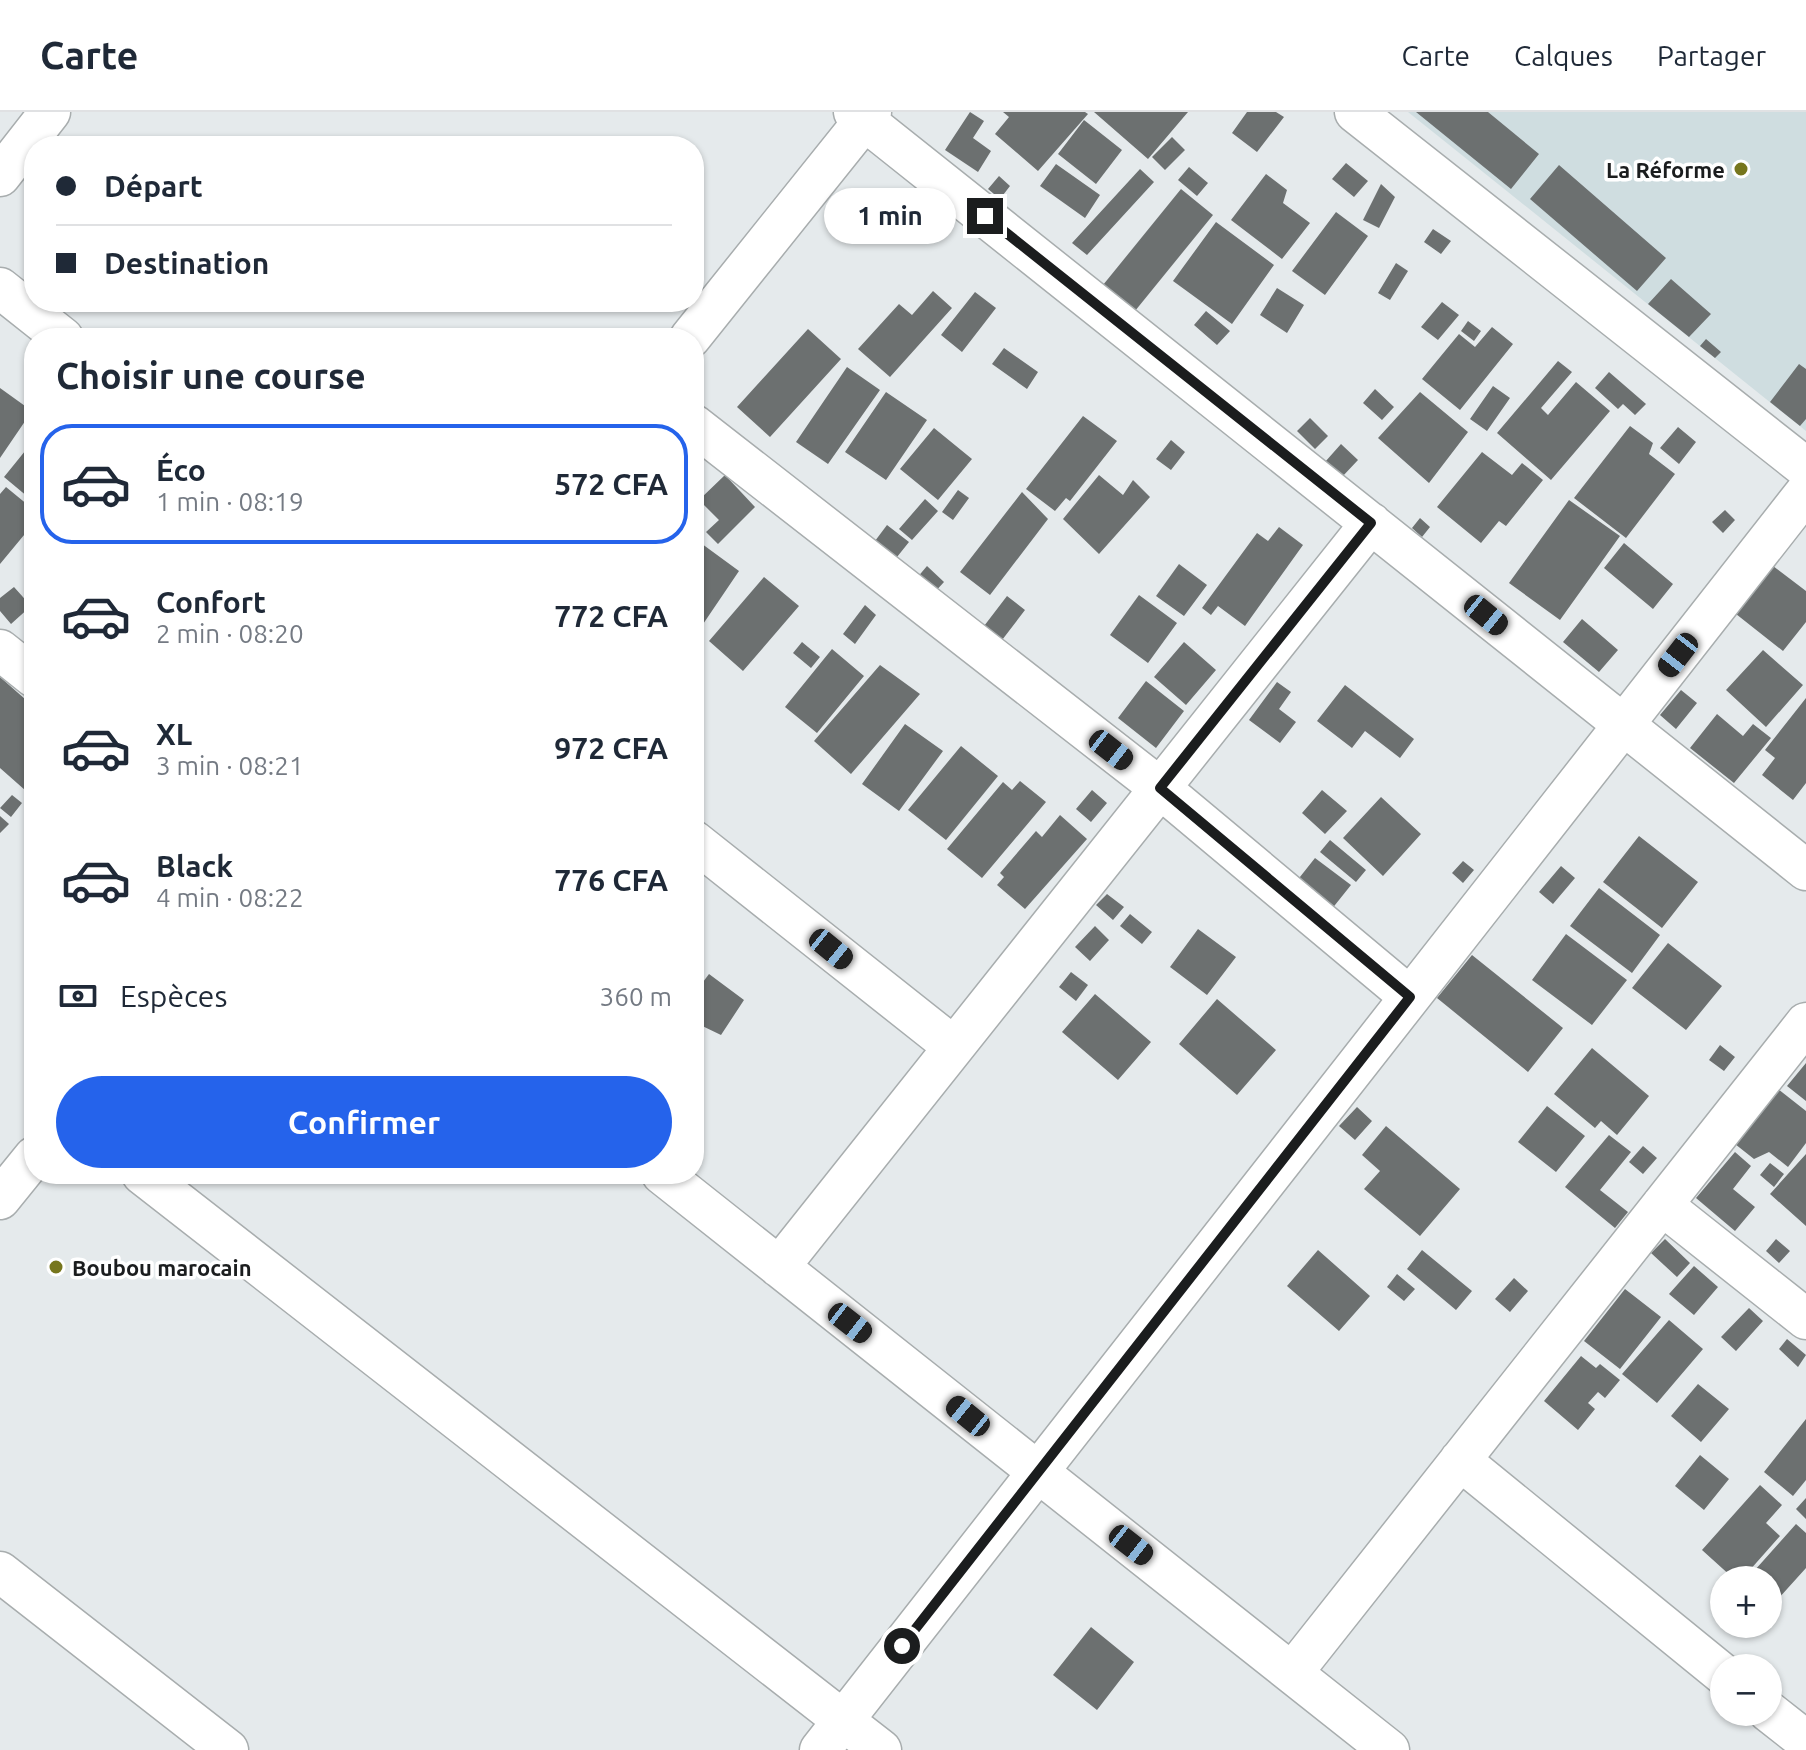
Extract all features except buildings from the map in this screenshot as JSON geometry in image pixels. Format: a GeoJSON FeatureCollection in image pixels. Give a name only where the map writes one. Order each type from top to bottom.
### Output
{"type":"FeatureCollection","features":[{"type":"Feature","properties":{"kind":"street"},"geometry":{"type":"LineString","coordinates":[[31,136],[50,112]]}},
{"type":"Feature","properties":{"kind":"street"},"geometry":{"type":"LineString","coordinates":[[1355,112],[1806,468]]}},
{"type":"Feature","properties":{"kind":"street"},"geometry":{"type":"LineString","coordinates":[[698,328],[863,115],[1806,870]]}},
{"type":"Feature","properties":{"kind":"street"},"geometry":{"type":"LineString","coordinates":[[0,176],[24,145]]}},
{"type":"Feature","properties":{"kind":"street"},"geometry":{"type":"LineString","coordinates":[[0,288],[24,307]]}},
{"type":"Feature","properties":{"kind":"street"},"geometry":{"type":"LineString","coordinates":[[30,312],[50,328]]}},
{"type":"Feature","properties":{"kind":"street"},"geometry":{"type":"LineString","coordinates":[[704,433],[1160,788],[1410,997]]}},
{"type":"Feature","properties":{"kind":"street"},"geometry":{"type":"LineString","coordinates":[[832,1735],[1806,492]]}},
{"type":"Feature","properties":{"kind":"street"},"geometry":{"type":"LineString","coordinates":[[779,1267],[1371,523]]}},
{"type":"Feature","properties":{"kind":"street"},"geometry":{"type":"LineString","coordinates":[[0,650],[24,669]]}},
{"type":"Feature","properties":{"kind":"street"},"geometry":{"type":"LineString","coordinates":[[704,849],[954,1047]]}},
{"type":"Feature","properties":{"kind":"street"},"geometry":{"type":"LineString","coordinates":[[1292,1673],[1806,1023]]}},
{"type":"Feature","properties":{"kind":"street"},"geometry":{"type":"LineString","coordinates":[[0,1199],[24,1169]]}},
{"type":"Feature","properties":{"kind":"street"},"geometry":{"type":"LineString","coordinates":[[154,1184],[832,1735],[881,1750]]}},
{"type":"Feature","properties":{"kind":"street"},"geometry":{"type":"LineString","coordinates":[[675,1184],[1389,1750]]}},
{"type":"Feature","properties":{"kind":"street"},"geometry":{"type":"LineString","coordinates":[[1662,1205],[1806,1319]]}},
{"type":"Feature","properties":{"kind":"street"},"geometry":{"type":"LineString","coordinates":[[1460,1460],[1710,1664]]}},
{"type":"Feature","properties":{"kind":"street"},"geometry":{"type":"LineString","coordinates":[[0,1572],[228,1750]]}},
{"type":"Feature","properties":{"kind":"street"},"geometry":{"type":"LineString","coordinates":[[1782,1722],[1806,1741]]}},
{"type":"Feature","properties":{"kind":"shaded area"},"geometry":{"type":"Polygon","coordinates":[[[1408,112],[1806,112],[1806,431],[1508,192],[1408,112]]]}},
{"type":"Feature","properties":{"kind":"place","name":"La Réforme"},"geometry":{"type":"Point","coordinates":[1741,169]}},
{"type":"Feature","properties":{"kind":"place","name":"Boubou marocain"},"geometry":{"type":"Point","coordinates":[56,1267]}},
{"type":"Feature","properties":{"kind":"route"},"geometry":{"type":"LineString","coordinates":[[902,1646],[1410,997],[1271,884],[1160,788],[1371,523],[985,216]]}}]}
